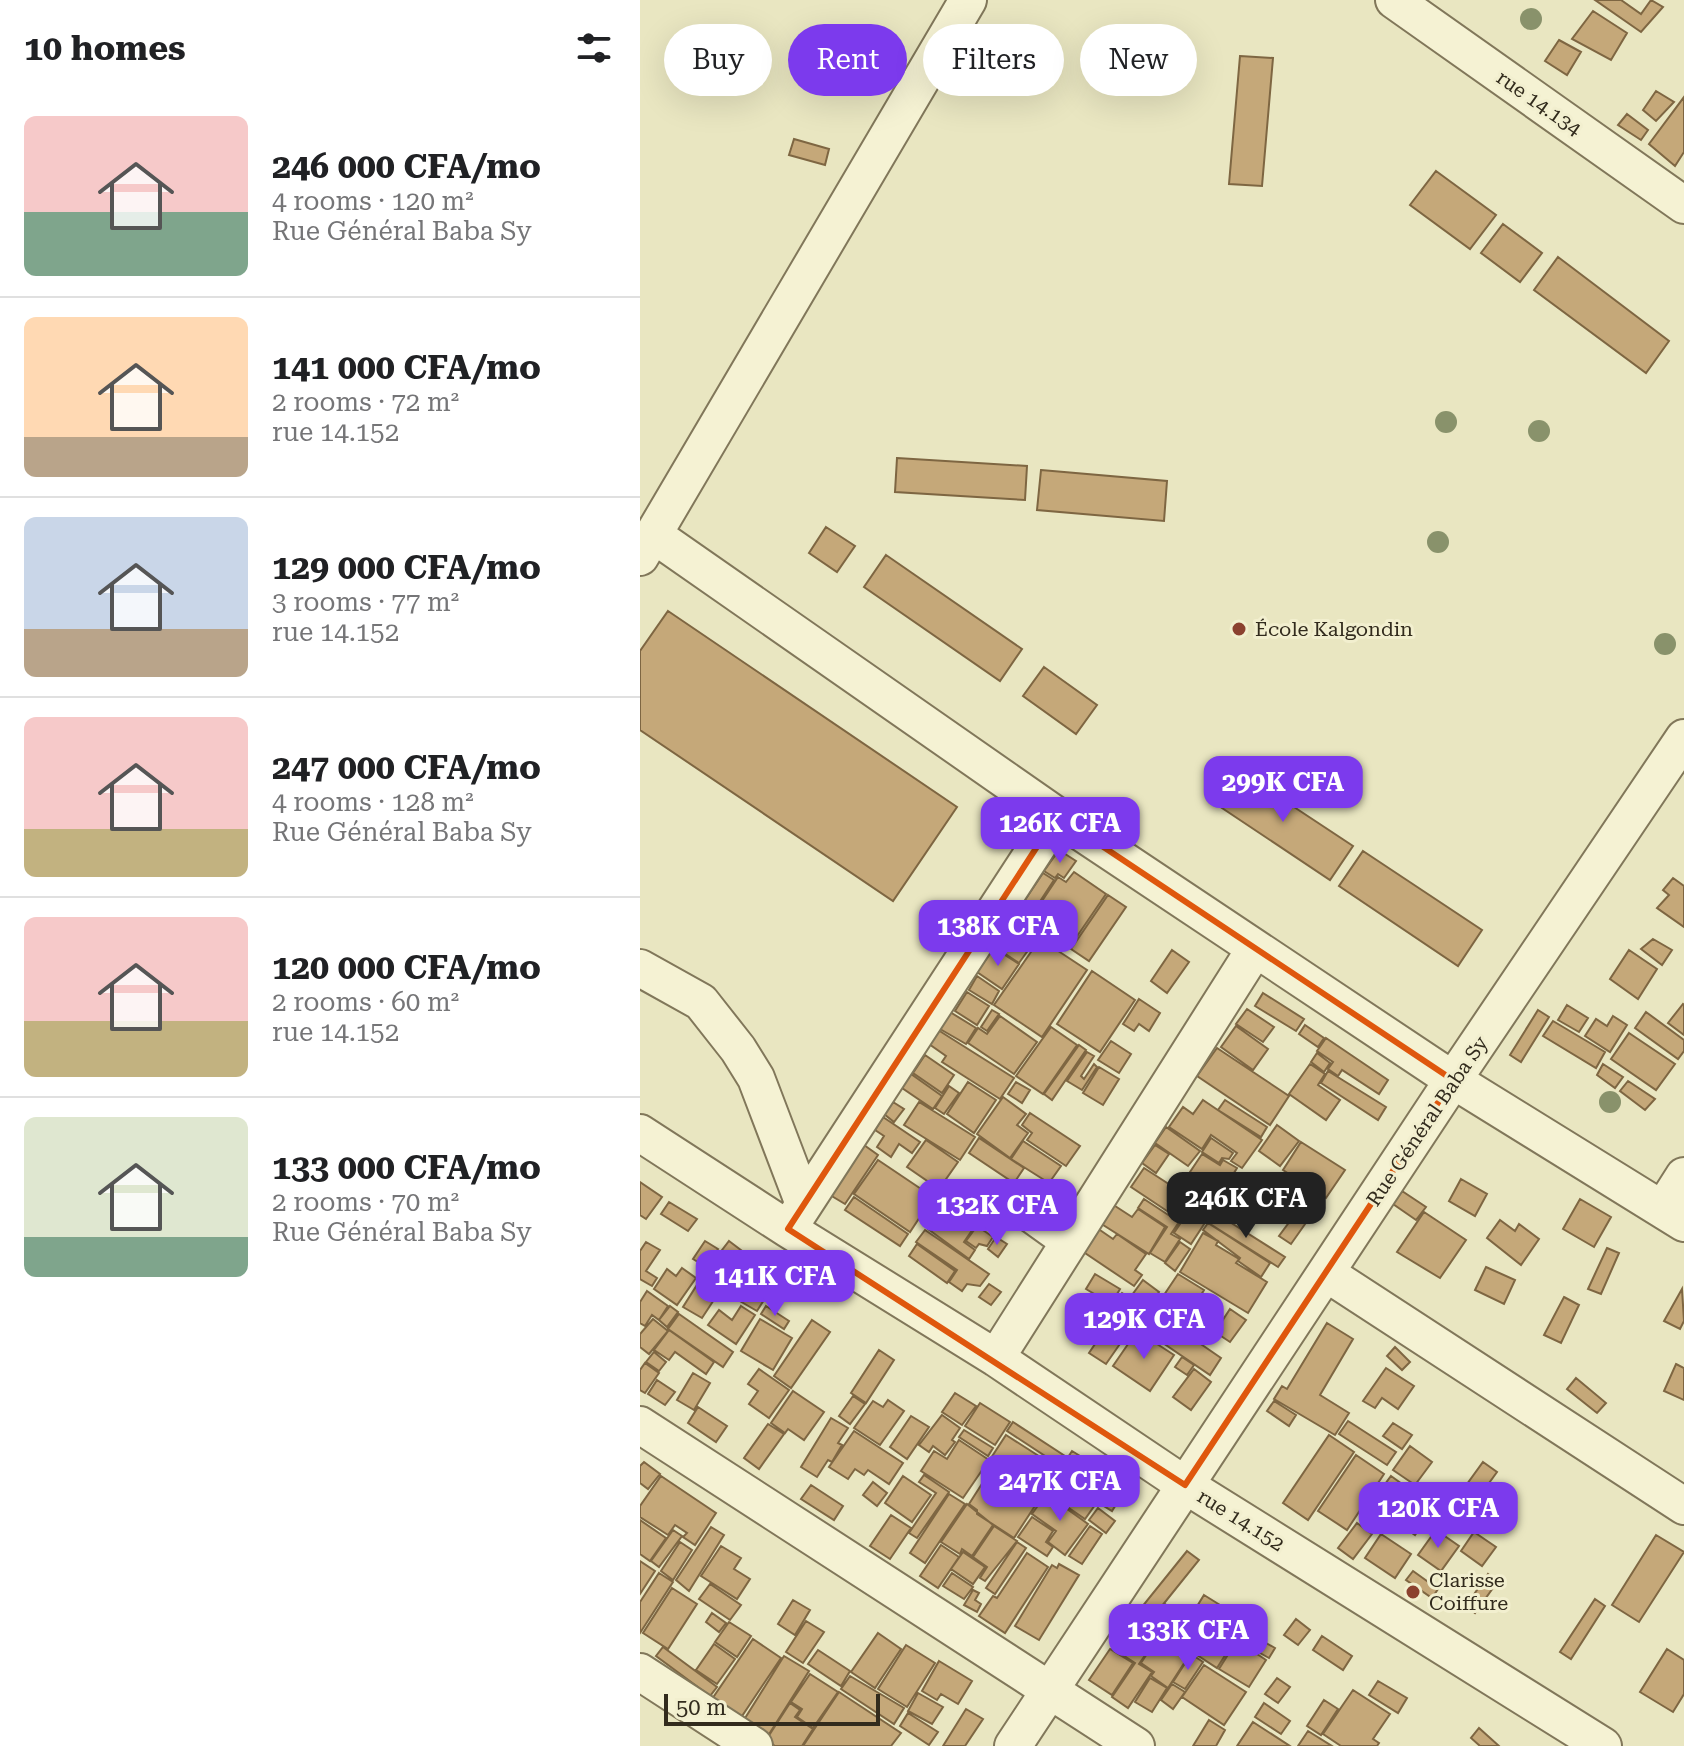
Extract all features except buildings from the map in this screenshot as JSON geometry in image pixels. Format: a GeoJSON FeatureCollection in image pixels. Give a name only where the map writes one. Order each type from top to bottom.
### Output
{"type":"FeatureCollection","features":[{"type":"Feature","properties":{"kind":"street"},"geometry":{"type":"LineString","coordinates":[[968,0],[647,546],[1453,1080],[1674,1216],[1684,1176]]}},
{"type":"Feature","properties":{"kind":"street","name":"rue 14.134"},"geometry":{"type":"LineString","coordinates":[[1394,0],[1684,205]]}},
{"type":"Feature","properties":{"kind":"street","name":"Rue Général Baba Sy"},"geometry":{"type":"LineString","coordinates":[[1013,1746],[1453,1080],[1684,738]]}},
{"type":"Feature","properties":{"kind":"street"},"geometry":{"type":"LineString","coordinates":[[796,1217],[1057,816]]}},
{"type":"Feature","properties":{"kind":"street"},"geometry":{"type":"LineString","coordinates":[[996,1358],[1255,949]]}},
{"type":"Feature","properties":{"kind":"street"},"geometry":{"type":"LineString","coordinates":[[640,968],[701,1002],[738,1049],[756,1078],[796,1217]]}},
{"type":"Feature","properties":{"kind":"street","name":"rue 14.152"},"geometry":{"type":"LineString","coordinates":[[640,1133],[796,1217],[996,1358],[1185,1485],[1591,1743]]}},
{"type":"Feature","properties":{"kind":"street"},"geometry":{"type":"LineString","coordinates":[[1026,1210],[1069,1241]]}},
{"type":"Feature","properties":{"kind":"street"},"geometry":{"type":"LineString","coordinates":[[1326,1273],[1684,1506]]}},
{"type":"Feature","properties":{"kind":"street"},"geometry":{"type":"LineString","coordinates":[[640,1425],[1136,1746]]}},
{"type":"Feature","properties":{"kind":"street"},"geometry":{"type":"LineString","coordinates":[[640,1672],[754,1746]]}},
{"type":"Feature","properties":{"kind":"highlighted area"},"geometry":{"type":"Polygon","coordinates":[[[1057,816],[1453,1080],[1185,1485],[788,1229],[1057,816]]]}},
{"type":"Feature","properties":{"kind":"place","name":"École Kalgondin"},"geometry":{"type":"Point","coordinates":[1239,629]}},
{"type":"Feature","properties":{"kind":"place","name":"Clarisse Coiffure"},"geometry":{"type":"Point","coordinates":[1413,1592]}}]}
